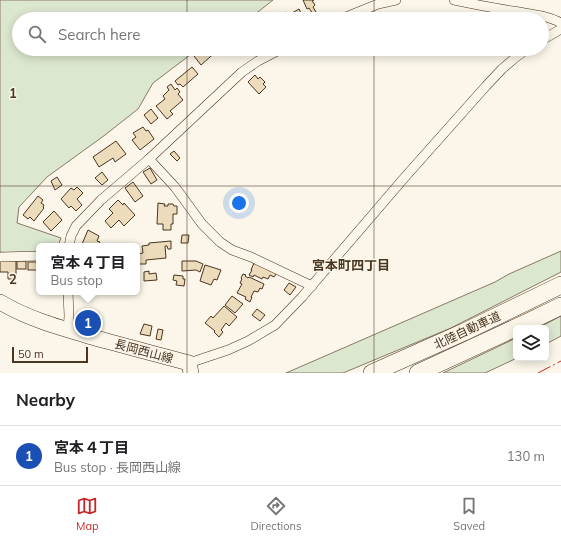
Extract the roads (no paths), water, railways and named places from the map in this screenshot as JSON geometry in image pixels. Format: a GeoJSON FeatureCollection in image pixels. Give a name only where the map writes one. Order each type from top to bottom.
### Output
{"type":"FeatureCollection","features":[{"type":"Feature","properties":{"kind":"highway","name":"北陸自動車道"},"geometry":{"type":"LineString","coordinates":[[372,373],[464,332],[561,285]]}},
{"type":"Feature","properties":{"kind":"highway","name":"北陸自動車道"},"geometry":{"type":"LineString","coordinates":[[418,373],[561,306]]}},
{"type":"Feature","properties":{"kind":"main road","name":"長岡西山線"},"geometry":{"type":"LineString","coordinates":[[0,302],[32,317],[68,330],[159,356],[190,368]]}},
{"type":"Feature","properties":{"kind":"street"},"geometry":{"type":"LineString","coordinates":[[358,12],[378,4],[396,0]]}},
{"type":"Feature","properties":{"kind":"street"},"geometry":{"type":"LineString","coordinates":[[454,0],[517,12]]}},
{"type":"Feature","properties":{"kind":"street"},"geometry":{"type":"LineString","coordinates":[[549,18],[561,23]]}},
{"type":"Feature","properties":{"kind":"street"},"geometry":{"type":"LineString","coordinates":[[549,36],[561,29]]}},
{"type":"Feature","properties":{"kind":"street"},"geometry":{"type":"LineString","coordinates":[[69,243],[76,226],[101,200],[148,159],[242,72],[268,56]]}},
{"type":"Feature","properties":{"kind":"street"},"geometry":{"type":"LineString","coordinates":[[190,368],[248,341],[275,325],[312,286],[405,177],[486,86],[502,69],[518,56]]}},
{"type":"Feature","properties":{"kind":"street"},"geometry":{"type":"LineString","coordinates":[[148,159],[175,187],[202,224],[220,242],[232,250],[312,286]]}},
{"type":"Feature","properties":{"kind":"street"},"geometry":{"type":"LineString","coordinates":[[0,257],[36,256]]}},
{"type":"Feature","properties":{"kind":"street"},"geometry":{"type":"LineString","coordinates":[[68,295],[68,330]]}},
{"type":"Feature","properties":{"kind":"place","name":"宮本４丁目"},"geometry":{"type":"Point","coordinates":[88,323]}},
{"type":"Feature","properties":{"kind":"district","name":"宮本町四丁目"},"geometry":{"type":"Point","coordinates":[351,265]}}]}
